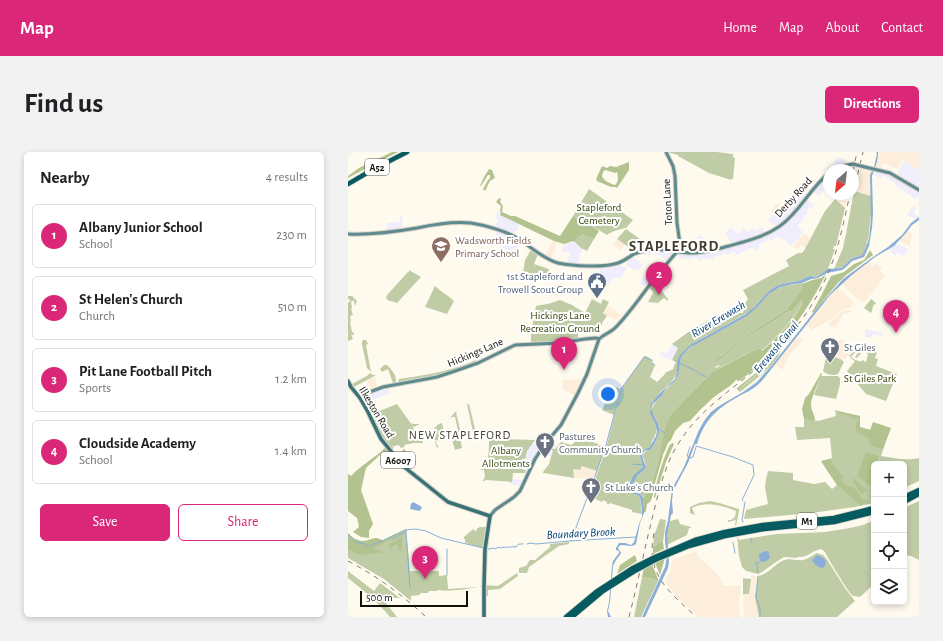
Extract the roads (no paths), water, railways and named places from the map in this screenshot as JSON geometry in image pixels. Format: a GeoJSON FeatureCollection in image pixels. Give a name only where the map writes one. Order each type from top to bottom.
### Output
{"type":"FeatureCollection","features":[{"type":"Feature","properties":{"kind":"highway","name":"A52"},"geometry":{"type":"LineString","coordinates":[[348,181],[400,152]]}},
{"type":"Feature","properties":{"kind":"highway","name":"A52"},"geometry":{"type":"LineString","coordinates":[[348,184],[407,152]]}},
{"type":"Feature","properties":{"kind":"highway"},"geometry":{"type":"LineString","coordinates":[[907,496],[919,490]]}},
{"type":"Feature","properties":{"kind":"highway"},"geometry":{"type":"LineString","coordinates":[[907,500],[919,494]]}},
{"type":"Feature","properties":{"kind":"highway","name":"M1"},"geometry":{"type":"LineString","coordinates":[[566,617],[584,602],[633,570],[665,554],[704,538],[768,525],[828,519],[871,509]]}},
{"type":"Feature","properties":{"kind":"highway","name":"M1"},"geometry":{"type":"LineString","coordinates":[[740,531],[829,522],[871,513]]}},
{"type":"Feature","properties":{"kind":"highway","name":"M1"},"geometry":{"type":"LineString","coordinates":[[572,617],[603,589]]}},
{"type":"Feature","properties":{"kind":"main road","name":"Toton Lane"},"geometry":{"type":"LineString","coordinates":[[666,152],[673,166],[675,176],[677,223],[682,252]]}},
{"type":"Feature","properties":{"kind":"main road"},"geometry":{"type":"LineString","coordinates":[[859,166],[890,173],[919,190]]}},
{"type":"Feature","properties":{"kind":"main road","name":"Derby Road"},"geometry":{"type":"LineString","coordinates":[[348,234],[369,234],[445,223],[474,224],[511,234],[537,252],[561,263],[573,265],[611,265],[644,251],[659,249],[692,253],[717,249],[748,241],[782,224],[793,214],[823,178]]}},
{"type":"Feature","properties":{"kind":"main road"},"geometry":{"type":"LineString","coordinates":[[484,617],[485,549],[490,516],[495,510],[520,491],[535,459],[563,421],[578,393],[587,374],[599,339],[616,327],[677,251],[680,245]]}},
{"type":"Feature","properties":{"kind":"main road","name":"Hickings Lane"},"geometry":{"type":"LineString","coordinates":[[360,398],[367,393],[383,387],[450,373],[478,363],[513,346],[559,343],[596,338],[599,339]]}},
{"type":"Feature","properties":{"kind":"main road","name":"Ilkeston Road"},"geometry":{"type":"LineString","coordinates":[[348,381],[350,388],[360,398],[368,412],[381,439],[406,468],[448,502],[490,516]]}},
{"type":"Feature","properties":{"kind":"water"},"geometry":{"type":"Polygon","coordinates":[[[876,152],[878,152],[877,162],[872,176],[872,228],[869,246],[864,257],[852,261],[842,270],[827,273],[818,278],[802,283],[780,287],[770,293],[747,316],[691,347],[681,359],[678,374],[675,380],[652,405],[652,412],[659,426],[658,433],[651,449],[643,453],[646,468],[637,476],[632,484],[635,492],[640,494],[643,498],[644,513],[640,523],[636,544],[632,546],[622,545],[618,548],[621,553],[613,566],[608,611],[611,617],[608,617],[607,611],[612,566],[613,561],[619,553],[616,548],[619,543],[631,545],[634,542],[639,524],[642,517],[640,497],[633,494],[629,484],[634,475],[643,467],[640,456],[642,451],[650,447],[656,436],[657,431],[655,423],[650,413],[651,405],[656,397],[675,379],[677,362],[680,355],[692,344],[746,314],[770,290],[777,286],[799,281],[810,276],[817,277],[828,269],[841,268],[851,259],[862,255],[869,239],[871,218],[870,175],[874,167],[877,154],[876,152]]]}},
{"type":"Feature","properties":{"kind":"water"},"geometry":{"type":"Polygon","coordinates":[[[919,217],[919,220],[912,225],[894,246],[875,257],[830,295],[759,384],[726,404],[708,420],[673,491],[673,513],[671,515],[667,536],[668,568],[645,617],[642,617],[665,567],[667,557],[665,532],[672,489],[684,467],[704,421],[711,412],[719,406],[757,382],[818,307],[843,279],[888,247],[902,235],[911,223],[919,217]]]}},
{"type":"Feature","properties":{"kind":"water"},"geometry":{"type":"Polygon","coordinates":[[[413,502],[422,507],[420,511],[410,509],[413,502]]]}},
{"type":"Feature","properties":{"kind":"water"},"geometry":{"type":"Polygon","coordinates":[[[768,551],[770,558],[762,562],[759,554],[768,551]]]}},
{"type":"Feature","properties":{"kind":"water"},"geometry":{"type":"Polygon","coordinates":[[[817,555],[826,561],[823,568],[816,566],[812,560],[817,555]]]}},
{"type":"Feature","properties":{"kind":"waterway"},"geometry":{"type":"LineString","coordinates":[[588,496],[606,445],[621,389],[644,357],[651,360]]}},
{"type":"Feature","properties":{"kind":"waterway"},"geometry":{"type":"LineString","coordinates":[[679,363],[698,372]]}},
{"type":"Feature","properties":{"kind":"waterway"},"geometry":{"type":"LineString","coordinates":[[699,373],[706,377]]}},
{"type":"Feature","properties":{"kind":"waterway","name":"River Erewash"},"geometry":{"type":"LineString","coordinates":[[658,429],[665,433]]}},
{"type":"Feature","properties":{"kind":"waterway"},"geometry":{"type":"LineString","coordinates":[[696,446],[733,457],[753,465],[754,475],[742,500],[743,501]]}},
{"type":"Feature","properties":{"kind":"waterway","name":"Erewash Canal"},"geometry":{"type":"LineString","coordinates":[[689,457],[687,456],[690,447]]}},
{"type":"Feature","properties":{"kind":"waterway","name":"Erewash Canal"},"geometry":{"type":"LineString","coordinates":[[690,458],[693,457],[696,447]]}},
{"type":"Feature","properties":{"kind":"waterway"},"geometry":{"type":"LineString","coordinates":[[631,464],[644,465]]}},
{"type":"Feature","properties":{"kind":"waterway"},"geometry":{"type":"LineString","coordinates":[[571,541],[587,498]]}},
{"type":"Feature","properties":{"kind":"waterway"},"geometry":{"type":"LineString","coordinates":[[743,522],[745,502]]}},
{"type":"Feature","properties":{"kind":"waterway","name":"Boundary Brook"},"geometry":{"type":"LineString","coordinates":[[348,534],[355,542],[368,546],[405,530],[416,529],[426,531],[441,538],[483,548]]}},
{"type":"Feature","properties":{"kind":"waterway"},"geometry":{"type":"LineString","coordinates":[[406,531],[410,587]]}},
{"type":"Feature","properties":{"kind":"waterway","name":"Boundary Brook"},"geometry":{"type":"LineString","coordinates":[[392,540],[405,532]]}},
{"type":"Feature","properties":{"kind":"waterway","name":"Boundary Brook"},"geometry":{"type":"LineString","coordinates":[[527,544],[636,537]]}},
{"type":"Feature","properties":{"kind":"waterway"},"geometry":{"type":"LineString","coordinates":[[751,538],[752,543]]}},
{"type":"Feature","properties":{"kind":"waterway"},"geometry":{"type":"LineString","coordinates":[[733,542],[735,553]]}},
{"type":"Feature","properties":{"kind":"waterway","name":"Boundary Brook"},"geometry":{"type":"LineString","coordinates":[[487,549],[496,549],[498,547],[516,547],[519,544],[523,544]]}},
{"type":"Feature","properties":{"kind":"waterway"},"geometry":{"type":"LineString","coordinates":[[447,549],[447,575]]}},
{"type":"Feature","properties":{"kind":"waterway"},"geometry":{"type":"LineString","coordinates":[[757,567],[758,573]]}},
{"type":"Feature","properties":{"kind":"waterway"},"geometry":{"type":"LineString","coordinates":[[758,577],[756,598],[760,608],[760,617]]}},
{"type":"Feature","properties":{"kind":"railway"},"geometry":{"type":"LineString","coordinates":[[854,164],[857,152]]}},
{"type":"Feature","properties":{"kind":"railway"},"geometry":{"type":"LineString","coordinates":[[859,169],[863,152]]}},
{"type":"Feature","properties":{"kind":"railway"},"geometry":{"type":"LineString","coordinates":[[629,617],[659,492],[664,474],[675,449],[688,430],[706,410],[779,348],[798,325],[815,300],[832,263],[841,234],[849,200]]}},
{"type":"Feature","properties":{"kind":"railway"},"geometry":{"type":"LineString","coordinates":[[654,533],[652,548],[656,571],[668,590],[696,617]]}},
{"type":"Feature","properties":{"kind":"railway"},"geometry":{"type":"LineString","coordinates":[[348,561],[389,586],[426,617]]}},
{"type":"Feature","properties":{"kind":"place","name":"Wadsworth Fields Primary School"},"geometry":{"type":"Point","coordinates":[441,263]}},
{"type":"Feature","properties":{"kind":"place","name":"St Helen's Church"},"geometry":{"type":"Point","coordinates":[659,295]}},
{"type":"Feature","properties":{"kind":"place","name":"1st Stapleford and Trowell Scout Group"},"geometry":{"type":"Point","coordinates":[597,299]}},
{"type":"Feature","properties":{"kind":"place","name":"Cloudside Academy"},"geometry":{"type":"Point","coordinates":[896,333]}},
{"type":"Feature","properties":{"kind":"place","name":"St Giles"},"geometry":{"type":"Point","coordinates":[830,364]}},
{"type":"Feature","properties":{"kind":"place","name":"Albany Junior School"},"geometry":{"type":"Point","coordinates":[564,370]}},
{"type":"Feature","properties":{"kind":"place","name":"Pastures Community Church"},"geometry":{"type":"Point","coordinates":[545,459]}},
{"type":"Feature","properties":{"kind":"place","name":"St Luke's Church"},"geometry":{"type":"Point","coordinates":[591,504]}},
{"type":"Feature","properties":{"kind":"place","name":"Pit Lane Football Pitch"},"geometry":{"type":"Point","coordinates":[425,579]}},
{"type":"Feature","properties":{"kind":"district","name":"STAPLEFORD"},"geometry":{"type":"Point","coordinates":[674,246]}},
{"type":"Feature","properties":{"kind":"district","name":"NEW STAPLEFORD"},"geometry":{"type":"Point","coordinates":[460,435]}},
{"type":"Feature","properties":{"kind":"park label","name":"Stapleford Cemetery"},"geometry":{"type":"Point","coordinates":[599,213]}},
{"type":"Feature","properties":{"kind":"park label","name":"Hickings Lane Recreation Ground"},"geometry":{"type":"Point","coordinates":[560,321]}},
{"type":"Feature","properties":{"kind":"park label","name":"St Giles Park"},"geometry":{"type":"Point","coordinates":[870,378]}},
{"type":"Feature","properties":{"kind":"park label","name":"Albany Allotments"},"geometry":{"type":"Point","coordinates":[506,456]}}]}
